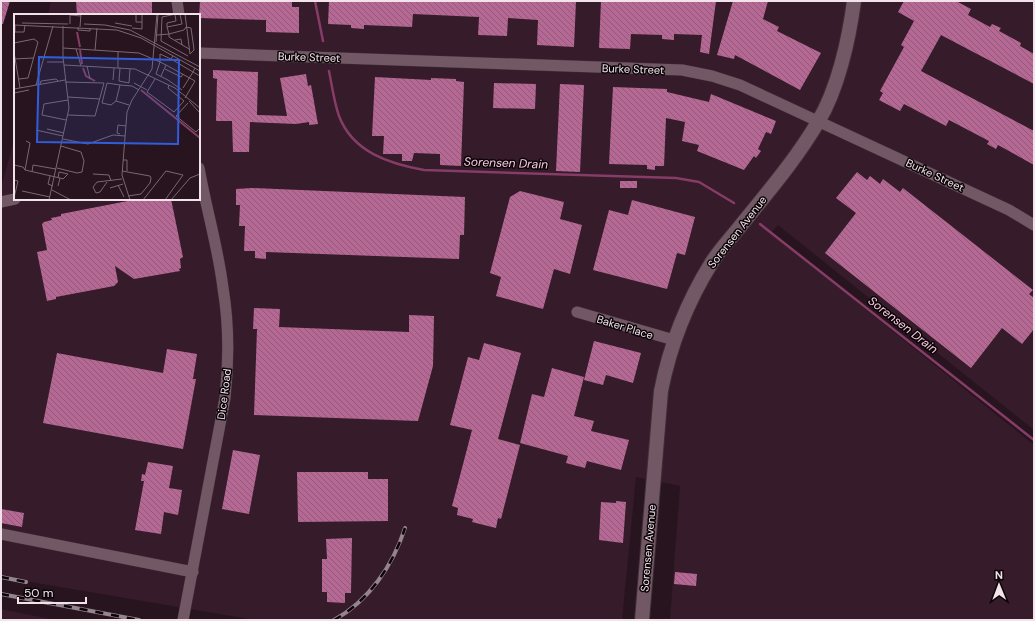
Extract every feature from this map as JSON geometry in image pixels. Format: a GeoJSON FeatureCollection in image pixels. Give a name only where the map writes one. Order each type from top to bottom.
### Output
{"type":"FeatureCollection","features":[{"type":"Feature","properties":{"kind":"street"},"geometry":{"type":"LineString","coordinates":[[177,1],[179,14]]}},
{"type":"Feature","properties":{"kind":"street","name":"Sorensen Avenue"},"geometry":{"type":"LineString","coordinates":[[642,620],[661,391],[674,340],[690,300],[712,261],[788,168],[819,121],[839,74],[848,39],[854,1]]}},
{"type":"Feature","properties":{"kind":"street","name":"Burke Street"},"geometry":{"type":"LineString","coordinates":[[200,53],[682,70],[712,76],[740,85],[819,121],[1009,210],[1034,225]]}},
{"type":"Feature","properties":{"kind":"street","name":"Dice Road"},"geometry":{"type":"LineString","coordinates":[[184,620],[225,398],[228,370],[228,333],[224,288],[200,173]]}},
{"type":"Feature","properties":{"kind":"street"},"geometry":{"type":"LineString","coordinates":[[1,202],[14,199]]}},
{"type":"Feature","properties":{"kind":"street","name":"Baker Place"},"geometry":{"type":"LineString","coordinates":[[577,312],[674,340]]}},
{"type":"Feature","properties":{"kind":"street"},"geometry":{"type":"LineString","coordinates":[[1,534],[193,572]]}},
{"type":"Feature","properties":{"kind":"shaded area"},"geometry":{"type":"Polygon","coordinates":[[[51,1],[1034,1],[1034,430],[778,225],[771,233],[1034,445],[1034,620],[670,620],[680,486],[636,477],[622,620],[255,620],[1,577],[1,188],[14,140],[14,200],[200,200],[200,14],[48,14],[51,1]]]}},
{"type":"Feature","properties":{"kind":"shaded area"},"geometry":{"type":"Polygon","coordinates":[[[1,609],[55,620],[1,620],[1,609]]]}},
{"type":"Feature","properties":{"kind":"building"},"geometry":{"type":"Polygon","coordinates":[[[1,1],[10,1],[3,24],[1,24],[1,1]]]}},
{"type":"Feature","properties":{"kind":"building"},"geometry":{"type":"Polygon","coordinates":[[[76,1],[152,1],[152,14],[77,14],[76,1]]]}},
{"type":"Feature","properties":{"kind":"building"},"geometry":{"type":"Polygon","coordinates":[[[200,1],[292,1],[292,7],[299,7],[299,33],[266,32],[266,20],[200,18],[200,1]]]}},
{"type":"Feature","properties":{"kind":"building"},"geometry":{"type":"Polygon","coordinates":[[[329,1],[576,1],[574,47],[537,45],[538,20],[508,18],[507,36],[478,35],[479,17],[413,14],[412,27],[364,25],[364,29],[351,28],[351,25],[328,24],[329,1]]]}},
{"type":"Feature","properties":{"kind":"building"},"geometry":{"type":"Polygon","coordinates":[[[601,1],[716,1],[709,54],[700,52],[702,35],[674,34],[674,40],[662,39],[662,35],[631,34],[630,49],[599,48],[601,1]]]}},
{"type":"Feature","properties":{"kind":"building"},"geometry":{"type":"Polygon","coordinates":[[[733,1],[768,1],[763,19],[779,27],[777,31],[821,53],[800,90],[735,55],[734,59],[717,55],[733,1]]]}},
{"type":"Feature","properties":{"kind":"building"},"geometry":{"type":"Polygon","coordinates":[[[904,1],[956,1],[971,9],[968,15],[990,27],[992,24],[1001,28],[999,31],[1021,43],[1020,46],[1034,54],[1034,84],[941,35],[921,71],[1034,131],[1034,165],[998,145],[996,149],[987,144],[989,141],[949,120],[946,126],[904,104],[900,111],[879,100],[883,93],[880,91],[904,47],[901,45],[914,21],[898,12],[904,1]]]}},
{"type":"Feature","properties":{"kind":"building"},"geometry":{"type":"Polygon","coordinates":[[[213,70],[258,72],[257,115],[287,116],[280,78],[306,74],[308,86],[311,85],[318,124],[309,125],[309,122],[296,124],[250,122],[249,152],[233,152],[232,121],[216,121],[217,79],[213,78],[213,70]]]}},
{"type":"Feature","properties":{"kind":"building"},"geometry":{"type":"Polygon","coordinates":[[[375,77],[431,80],[431,78],[456,79],[456,81],[464,82],[461,166],[440,165],[440,154],[414,153],[412,161],[402,161],[402,154],[383,154],[384,136],[372,136],[375,77]]]}},
{"type":"Feature","properties":{"kind":"building"},"geometry":{"type":"Polygon","coordinates":[[[494,83],[536,84],[535,109],[493,108],[494,83]]]}},
{"type":"Feature","properties":{"kind":"building"},"geometry":{"type":"Polygon","coordinates":[[[560,84],[584,85],[580,172],[556,171],[560,84]]]}},
{"type":"Feature","properties":{"kind":"building"},"geometry":{"type":"Polygon","coordinates":[[[613,87],[667,89],[667,92],[709,102],[711,94],[776,121],[771,134],[766,132],[758,149],[761,151],[756,158],[754,156],[744,170],[697,151],[699,145],[682,141],[685,122],[666,118],[664,166],[655,166],[655,170],[647,169],[647,165],[609,164],[613,87]]]}},
{"type":"Feature","properties":{"kind":"building"},"geometry":{"type":"Polygon","coordinates":[[[857,172],[867,180],[870,176],[880,184],[883,179],[900,192],[903,188],[1033,290],[1029,294],[1034,298],[1034,329],[1022,344],[1002,328],[971,368],[825,253],[856,213],[836,198],[857,172]]]}},
{"type":"Feature","properties":{"kind":"building"},"geometry":{"type":"Polygon","coordinates":[[[620,181],[637,181],[637,188],[620,188],[620,181]]]}},
{"type":"Feature","properties":{"kind":"building"},"geometry":{"type":"Polygon","coordinates":[[[252,188],[465,197],[464,235],[460,235],[459,259],[266,252],[266,259],[255,258],[255,251],[244,251],[245,226],[239,226],[240,205],[236,205],[236,189],[252,188]]]}},
{"type":"Feature","properties":{"kind":"building"},"geometry":{"type":"Polygon","coordinates":[[[520,191],[564,202],[560,219],[582,225],[570,274],[554,269],[543,309],[496,296],[501,277],[490,273],[510,197],[520,191]]]}},
{"type":"Feature","properties":{"kind":"building"},"geometry":{"type":"Polygon","coordinates":[[[133,200],[171,200],[183,257],[180,259],[180,271],[134,279],[115,266],[118,282],[114,286],[56,297],[56,299],[47,301],[37,252],[47,250],[42,224],[52,220],[51,218],[61,216],[61,214],[133,200]]]}},
{"type":"Feature","properties":{"kind":"building"},"geometry":{"type":"Polygon","coordinates":[[[632,200],[695,217],[685,255],[677,253],[667,289],[593,270],[609,210],[628,215],[632,200]]]}},
{"type":"Feature","properties":{"kind":"building"},"geometry":{"type":"Polygon","coordinates":[[[254,308],[280,309],[279,327],[409,332],[409,315],[434,316],[433,366],[418,421],[254,415],[257,329],[253,329],[254,308]]]}},
{"type":"Feature","properties":{"kind":"building"},"geometry":{"type":"Polygon","coordinates":[[[594,341],[641,353],[633,383],[606,375],[603,385],[584,380],[594,341]]]}},
{"type":"Feature","properties":{"kind":"building"},"geometry":{"type":"Polygon","coordinates":[[[484,343],[521,353],[498,439],[520,445],[501,519],[498,518],[496,528],[472,522],[473,519],[457,515],[458,508],[452,506],[472,430],[450,425],[468,357],[479,360],[484,343]]]}},
{"type":"Feature","properties":{"kind":"building"},"geometry":{"type":"Polygon","coordinates":[[[167,349],[197,354],[193,379],[196,379],[183,449],[43,423],[57,353],[163,373],[167,349]]]}},
{"type":"Feature","properties":{"kind":"building"},"geometry":{"type":"Polygon","coordinates":[[[552,368],[584,377],[574,416],[594,421],[591,431],[629,440],[621,470],[587,461],[585,468],[566,463],[568,456],[520,443],[532,394],[544,397],[552,368]]]}},
{"type":"Feature","properties":{"kind":"building"},"geometry":{"type":"Polygon","coordinates":[[[233,450],[260,455],[249,514],[222,509],[233,450]]]}},
{"type":"Feature","properties":{"kind":"building"},"geometry":{"type":"Polygon","coordinates":[[[148,462],[173,466],[169,488],[182,490],[178,515],[164,512],[161,534],[135,530],[144,481],[141,481],[142,474],[145,475],[148,462]]]}},
{"type":"Feature","properties":{"kind":"building"},"geometry":{"type":"Polygon","coordinates":[[[297,472],[368,472],[368,479],[388,479],[388,521],[298,522],[297,472]]]}},
{"type":"Feature","properties":{"kind":"building"},"geometry":{"type":"Polygon","coordinates":[[[616,501],[626,502],[623,543],[599,540],[601,502],[616,503],[616,501]]]}},
{"type":"Feature","properties":{"kind":"building"},"geometry":{"type":"Polygon","coordinates":[[[1,509],[24,513],[22,527],[1,523],[1,509]]]}},
{"type":"Feature","properties":{"kind":"building"},"geometry":{"type":"Polygon","coordinates":[[[352,538],[351,593],[345,593],[345,603],[327,602],[327,592],[322,592],[322,559],[327,559],[326,539],[352,538]]]}},
{"type":"Feature","properties":{"kind":"building"},"geometry":{"type":"Polygon","coordinates":[[[675,572],[697,574],[696,586],[674,584],[675,572]]]}},
{"type":"Feature","properties":{"kind":"waterway","name":"Sorensen Drain"},"geometry":{"type":"LineString","coordinates":[[315,1],[323,41]]}},
{"type":"Feature","properties":{"kind":"waterway","name":"Sorensen Drain"},"geometry":{"type":"LineString","coordinates":[[329,71],[337,111],[345,129],[363,148],[386,160],[424,170],[676,178],[699,182],[734,203]]}},
{"type":"Feature","properties":{"kind":"waterway","name":"Sorensen Drain"},"geometry":{"type":"LineString","coordinates":[[760,224],[1034,440]]}},
{"type":"Feature","properties":{"kind":"railway"},"geometry":{"type":"LineString","coordinates":[[334,620],[358,603],[378,581],[394,555],[405,528]]}},
{"type":"Feature","properties":{"kind":"railway"},"geometry":{"type":"LineString","coordinates":[[1,577],[26,582]]}},
{"type":"Feature","properties":{"kind":"railway"},"geometry":{"type":"LineString","coordinates":[[1,594],[139,620]]}}]}
